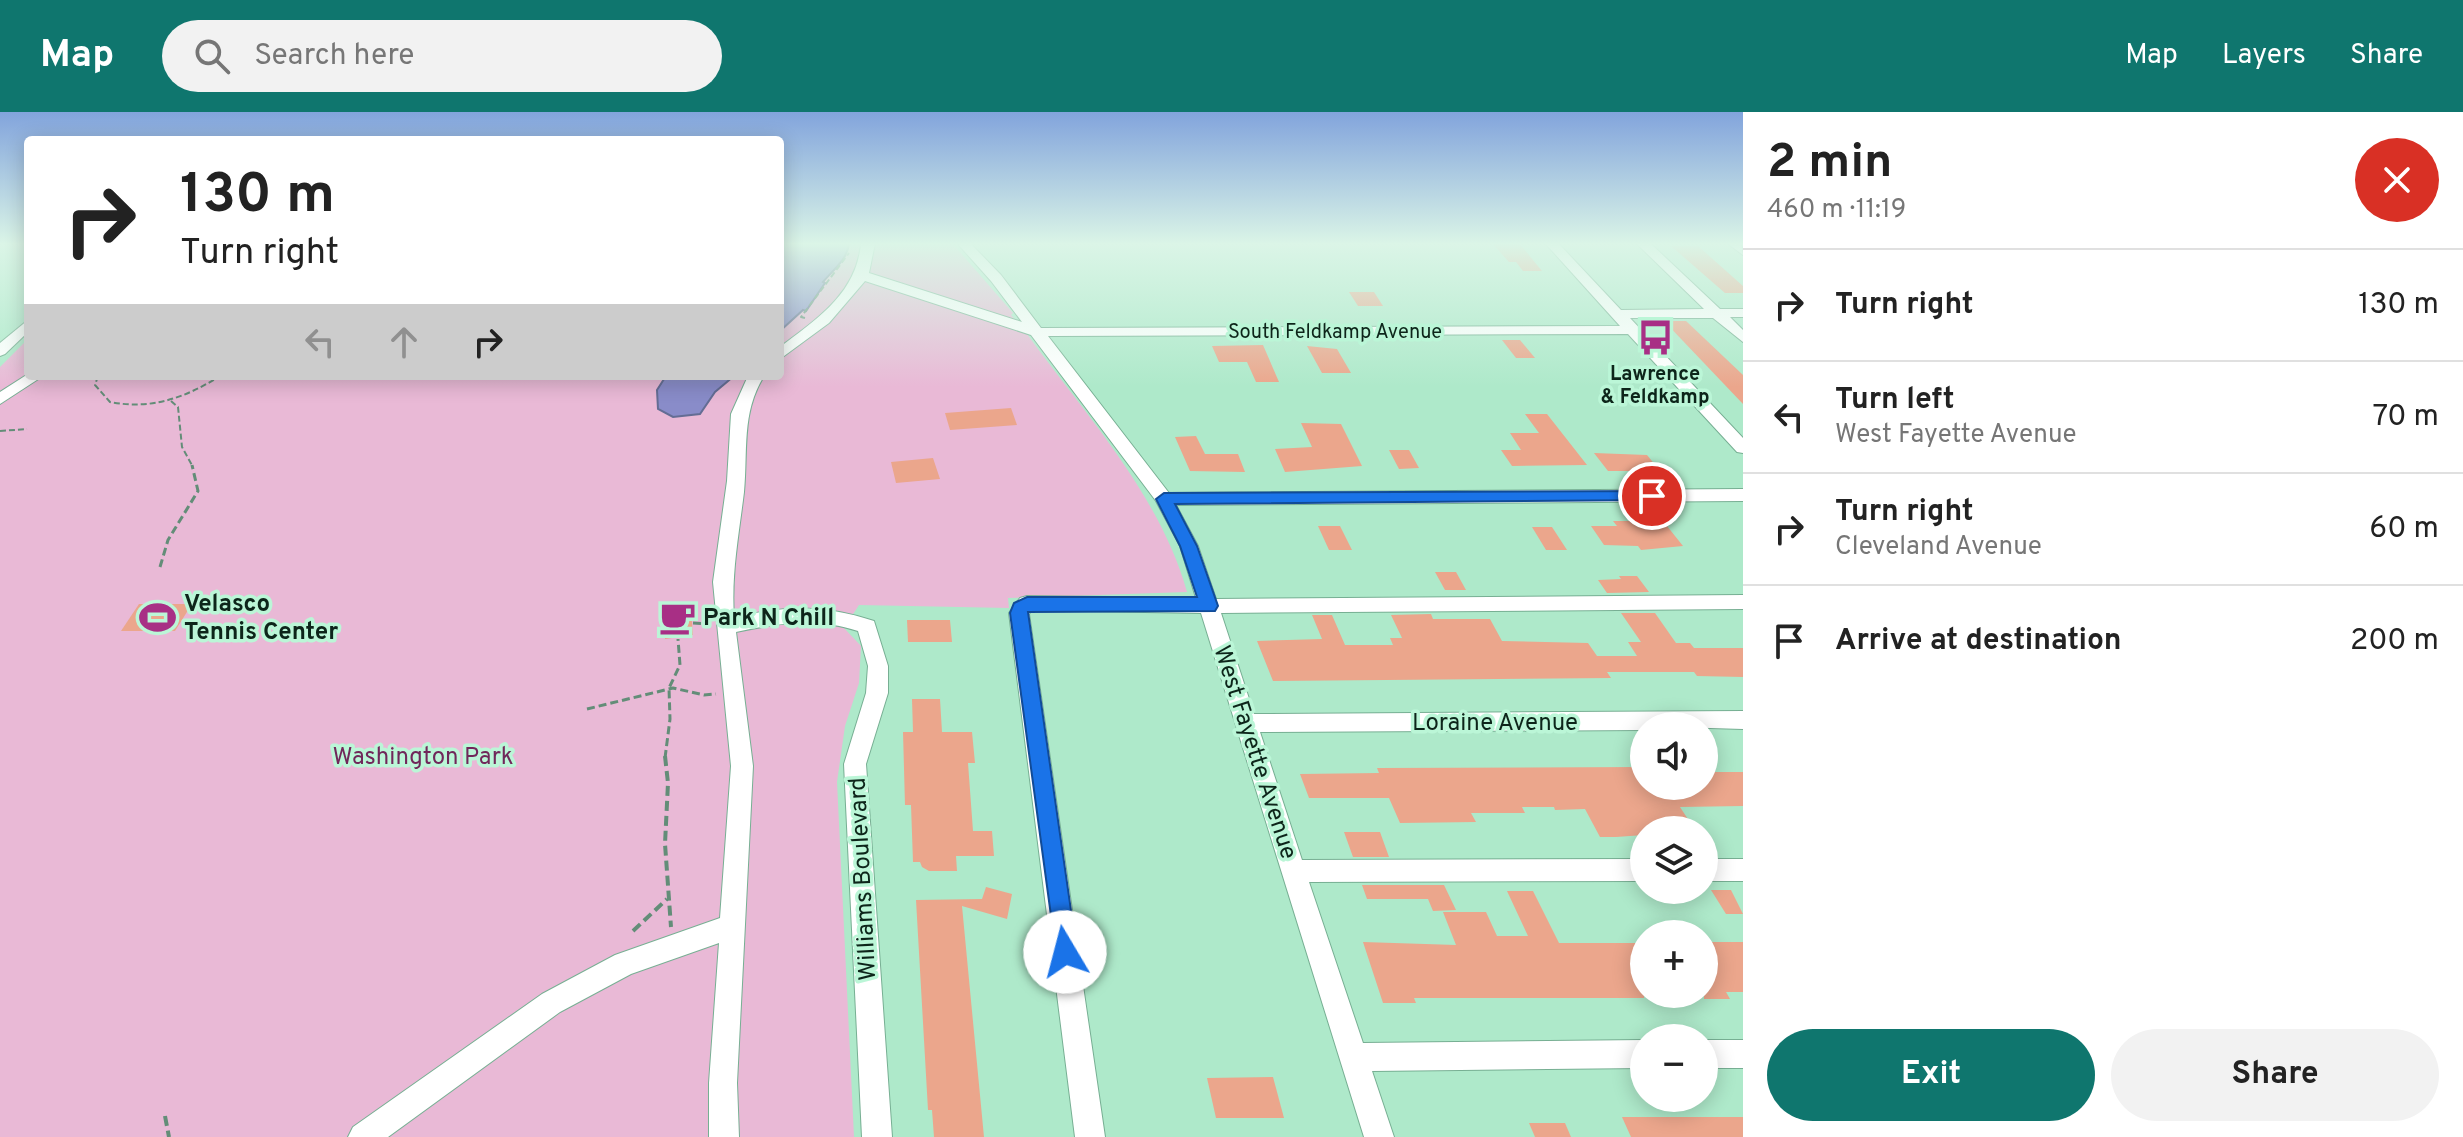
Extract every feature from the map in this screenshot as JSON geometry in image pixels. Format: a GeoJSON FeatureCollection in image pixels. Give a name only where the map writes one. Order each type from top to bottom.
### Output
{"type":"FeatureCollection","features":[{"type":"Feature","properties":{"kind":"street"},"geometry":{"type":"LineString","coordinates":[[784,351],[829,314],[848,291]]}},
{"type":"Feature","properties":{"kind":"street","name":"South Feldkamp Avenue"},"geometry":{"type":"LineString","coordinates":[[910,291],[1038,332],[1633,330]]}},
{"type":"Feature","properties":{"kind":"street","name":"West Fayette Avenue"},"geometry":{"type":"LineString","coordinates":[[1006,291],[1164,499],[1189,546],[1379,1137]]}},
{"type":"Feature","properties":{"kind":"street"},"geometry":{"type":"LineString","coordinates":[[1596,291],[1743,448]]}},
{"type":"Feature","properties":{"kind":"street"},"geometry":{"type":"LineString","coordinates":[[1693,291],[1743,338]]}},
{"type":"Feature","properties":{"kind":"street"},"geometry":{"type":"LineString","coordinates":[[1618,314],[1743,313]]}},
{"type":"Feature","properties":{"kind":"street"},"geometry":{"type":"LineString","coordinates":[[0,328],[24,324]]}},
{"type":"Feature","properties":{"kind":"street"},"geometry":{"type":"LineString","coordinates":[[0,351],[24,327]]}},
{"type":"Feature","properties":{"kind":"street"},"geometry":{"type":"LineString","coordinates":[[0,399],[29,380]]}},
{"type":"Feature","properties":{"kind":"street"},"geometry":{"type":"LineString","coordinates":[[724,1137],[723,1083],[742,766],[741,731],[721,625],[723,574],[736,482],[737,414],[753,380]]}},
{"type":"Feature","properties":{"kind":"street"},"geometry":{"type":"LineString","coordinates":[[1164,499],[1743,495]]}},
{"type":"Feature","properties":{"kind":"street"},"geometry":{"type":"LineString","coordinates":[[1090,1137],[1019,613],[1027,603],[1196,603],[1209,606],[1743,602]]}},
{"type":"Feature","properties":{"kind":"street","name":"Williams Boulevard"},"geometry":{"type":"LineString","coordinates":[[721,625],[820,612],[867,626],[878,666],[877,693],[855,764],[877,1137]]}},
{"type":"Feature","properties":{"kind":"street","name":"Loraine Avenue"},"geometry":{"type":"LineString","coordinates":[[1247,723],[1743,720]]}},
{"type":"Feature","properties":{"kind":"street"},"geometry":{"type":"LineString","coordinates":[[1294,871],[1630,870]]}},
{"type":"Feature","properties":{"kind":"street"},"geometry":{"type":"LineString","coordinates":[[1718,870],[1743,870]]}},
{"type":"Feature","properties":{"kind":"street"},"geometry":{"type":"LineString","coordinates":[[363,1137],[551,1003],[624,964],[734,925]]}},
{"type":"Feature","properties":{"kind":"street"},"geometry":{"type":"LineString","coordinates":[[1354,1057],[1630,1054]]}},
{"type":"Feature","properties":{"kind":"street"},"geometry":{"type":"LineString","coordinates":[[1718,1054],[1743,1054]]}},
{"type":"Feature","properties":{"kind":"path"},"geometry":{"type":"LineString","coordinates":[[813,320],[801,317],[821,291]]}},
{"type":"Feature","properties":{"kind":"path"},"geometry":{"type":"LineString","coordinates":[[97,380],[95,385],[110,402],[146,406],[171,401],[212,380]]}},
{"type":"Feature","properties":{"kind":"path"},"geometry":{"type":"LineString","coordinates":[[160,567],[174,527],[198,491],[196,473],[182,447],[178,407],[171,401]]}},
{"type":"Feature","properties":{"kind":"path"},"geometry":{"type":"LineString","coordinates":[[0,431],[27,429]]}},
{"type":"Feature","properties":{"kind":"path"},"geometry":{"type":"LineString","coordinates":[[693,623],[721,625]]}},
{"type":"Feature","properties":{"kind":"path"},"geometry":{"type":"LineString","coordinates":[[677,946],[667,899],[668,783],[665,760],[670,719],[669,688],[680,665],[678,639]]}},
{"type":"Feature","properties":{"kind":"path"},"geometry":{"type":"LineString","coordinates":[[587,709],[669,688],[704,695],[724,693]]}},
{"type":"Feature","properties":{"kind":"path"},"geometry":{"type":"LineString","coordinates":[[633,931],[667,899]]}},
{"type":"Feature","properties":{"kind":"path"},"geometry":{"type":"LineString","coordinates":[[165,1116],[169,1137]]}},
{"type":"Feature","properties":{"kind":"green space","name":"Washington Park"},"geometry":{"type":"Polygon","coordinates":[[[784,291],[994,291],[1096,425],[1140,489],[1175,556],[1187,592],[1008,598],[1009,608],[859,605],[844,628],[861,646],[859,683],[845,726],[837,782],[854,1137],[0,1137],[0,367],[24,343],[24,380],[784,380],[784,291]]]}},
{"type":"Feature","properties":{"kind":"water"},"geometry":{"type":"Polygon","coordinates":[[[784,291],[820,291],[806,311],[803,310],[784,327],[784,291]]]}},
{"type":"Feature","properties":{"kind":"water"},"geometry":{"type":"Polygon","coordinates":[[[663,380],[729,380],[715,392],[700,414],[673,417],[658,409],[657,390],[663,380]]]}},
{"type":"Feature","properties":{"kind":"building"},"geometry":{"type":"Polygon","coordinates":[[[1723,291],[1743,291],[1743,293],[1723,291]]]}},
{"type":"Feature","properties":{"kind":"building"},"geometry":{"type":"Polygon","coordinates":[[[1349,292],[1374,292],[1383,306],[1358,306],[1349,292]]]}},
{"type":"Feature","properties":{"kind":"building"},"geometry":{"type":"Polygon","coordinates":[[[1664,321],[1686,321],[1743,375],[1743,404],[1664,321]]]}},
{"type":"Feature","properties":{"kind":"building"},"geometry":{"type":"Polygon","coordinates":[[[1502,340],[1520,340],[1535,358],[1516,358],[1502,340]]]}},
{"type":"Feature","properties":{"kind":"building"},"geometry":{"type":"Polygon","coordinates":[[[1263,345],[1279,382],[1256,382],[1247,362],[1219,362],[1212,346],[1263,345]]]}},
{"type":"Feature","properties":{"kind":"building"},"geometry":{"type":"Polygon","coordinates":[[[1307,346],[1337,349],[1351,373],[1322,373],[1307,346]]]}},
{"type":"Feature","properties":{"kind":"building"},"geometry":{"type":"Polygon","coordinates":[[[1011,408],[1017,425],[950,430],[945,413],[1011,408]]]}},
{"type":"Feature","properties":{"kind":"building"},"geometry":{"type":"Polygon","coordinates":[[[1525,414],[1547,414],[1587,465],[1512,466],[1501,450],[1521,450],[1510,433],[1539,433],[1525,414]]]}},
{"type":"Feature","properties":{"kind":"building"},"geometry":{"type":"Polygon","coordinates":[[[1301,423],[1341,424],[1362,466],[1285,472],[1275,449],[1312,447],[1301,423]]]}},
{"type":"Feature","properties":{"kind":"building"},"geometry":{"type":"Polygon","coordinates":[[[1196,436],[1205,454],[1238,454],[1245,472],[1190,471],[1175,437],[1196,436]]]}},
{"type":"Feature","properties":{"kind":"building"},"geometry":{"type":"Polygon","coordinates":[[[1389,450],[1409,450],[1419,468],[1399,469],[1389,450]]]}},
{"type":"Feature","properties":{"kind":"building"},"geometry":{"type":"Polygon","coordinates":[[[1594,453],[1647,455],[1660,471],[1608,471],[1594,453]]]}},
{"type":"Feature","properties":{"kind":"building"},"geometry":{"type":"Polygon","coordinates":[[[933,458],[940,479],[896,483],[891,462],[933,458]]]}},
{"type":"Feature","properties":{"kind":"building"},"geometry":{"type":"Polygon","coordinates":[[[1613,521],[1667,526],[1683,546],[1641,550],[1638,546],[1604,545],[1591,526],[1617,526],[1613,521]]]}},
{"type":"Feature","properties":{"kind":"building"},"geometry":{"type":"Polygon","coordinates":[[[1318,526],[1340,526],[1352,550],[1329,550],[1318,526]]]}},
{"type":"Feature","properties":{"kind":"building"},"geometry":{"type":"Polygon","coordinates":[[[1532,527],[1552,527],[1567,550],[1546,550],[1532,527]]]}},
{"type":"Feature","properties":{"kind":"building"},"geometry":{"type":"Polygon","coordinates":[[[1435,572],[1456,572],[1466,590],[1445,590],[1435,572]]]}},
{"type":"Feature","properties":{"kind":"building"},"geometry":{"type":"Polygon","coordinates":[[[1619,576],[1637,576],[1649,592],[1607,593],[1598,580],[1621,579],[1619,576]]]}},
{"type":"Feature","properties":{"kind":"building"},"geometry":{"type":"Polygon","coordinates":[[[139,604],[192,604],[175,631],[121,631],[139,604]]]}},
{"type":"Feature","properties":{"kind":"building"},"geometry":{"type":"Polygon","coordinates":[[[691,611],[693,635],[665,639],[663,615],[691,611]]]}},
{"type":"Feature","properties":{"kind":"building"},"geometry":{"type":"Polygon","coordinates":[[[1621,613],[1655,613],[1676,643],[1690,643],[1694,648],[1743,648],[1743,677],[1697,676],[1694,672],[1607,672],[1611,678],[1273,681],[1257,641],[1322,639],[1312,615],[1332,615],[1345,645],[1393,645],[1390,638],[1402,638],[1391,615],[1431,614],[1433,619],[1490,619],[1502,641],[1588,643],[1597,656],[1637,656],[1628,642],[1641,642],[1621,613]]]}},
{"type":"Feature","properties":{"kind":"building"},"geometry":{"type":"Polygon","coordinates":[[[907,620],[950,620],[952,642],[908,642],[907,620]]]}},
{"type":"Feature","properties":{"kind":"building"},"geometry":{"type":"Polygon","coordinates":[[[912,699],[940,699],[942,732],[972,732],[975,763],[968,763],[973,831],[992,831],[994,856],[956,856],[957,871],[929,871],[920,862],[913,862],[911,805],[905,805],[903,732],[913,732],[912,699]]]}},
{"type":"Feature","properties":{"kind":"building"},"geometry":{"type":"Polygon","coordinates":[[[1630,767],[1630,800],[1718,800],[1718,772],[1743,772],[1743,806],[1680,807],[1686,816],[1630,816],[1630,836],[1616,837],[1600,837],[1585,809],[1522,807],[1525,813],[1471,813],[1476,822],[1400,823],[1389,798],[1309,798],[1300,774],[1379,773],[1377,768],[1630,767]]]}},
{"type":"Feature","properties":{"kind":"building"},"geometry":{"type":"Polygon","coordinates":[[[1344,832],[1380,832],[1389,857],[1353,857],[1344,832]]]}},
{"type":"Feature","properties":{"kind":"building"},"geometry":{"type":"Polygon","coordinates":[[[1362,885],[1444,885],[1456,910],[1433,911],[1428,899],[1367,899],[1362,885]]]}},
{"type":"Feature","properties":{"kind":"building"},"geometry":{"type":"Polygon","coordinates":[[[986,887],[1012,894],[1007,919],[962,906],[984,1137],[934,1137],[932,1110],[928,1110],[916,900],[982,899],[986,887]]]}},
{"type":"Feature","properties":{"kind":"building"},"geometry":{"type":"Polygon","coordinates":[[[1718,890],[1731,890],[1743,914],[1726,914],[1718,901],[1718,890]]]}},
{"type":"Feature","properties":{"kind":"building"},"geometry":{"type":"Polygon","coordinates":[[[1507,891],[1533,891],[1559,943],[1630,943],[1630,998],[1414,998],[1416,1003],[1383,1003],[1363,942],[1456,945],[1443,912],[1486,912],[1497,936],[1528,936],[1507,891]]]}},
{"type":"Feature","properties":{"kind":"building"},"geometry":{"type":"Polygon","coordinates":[[[1718,942],[1743,942],[1743,992],[1726,992],[1730,999],[1718,999],[1718,942]]]}},
{"type":"Feature","properties":{"kind":"building"},"geometry":{"type":"Polygon","coordinates":[[[1273,1077],[1284,1118],[1216,1118],[1207,1078],[1273,1077]]]}},
{"type":"Feature","properties":{"kind":"building"},"geometry":{"type":"Polygon","coordinates":[[[1622,1117],[1743,1117],[1743,1137],[1631,1137],[1622,1117]]]}},
{"type":"Feature","properties":{"kind":"building"},"geometry":{"type":"Polygon","coordinates":[[[1529,1123],[1565,1123],[1571,1137],[1535,1137],[1529,1123]]]}},
{"type":"Feature","properties":{"kind":"place","name":"Lawrence & Feldkamp"},"geometry":{"type":"Point","coordinates":[1655,338]}},
{"type":"Feature","properties":{"kind":"place","name":"Velasco Tennis Center"},"geometry":{"type":"Point","coordinates":[158,617]}},
{"type":"Feature","properties":{"kind":"place","name":"Park N Chill"},"geometry":{"type":"Point","coordinates":[677,617]}},
{"type":"Feature","properties":{"kind":"route"},"geometry":{"type":"LineString","coordinates":[[1065,952],[1019,613],[1027,603],[1196,603],[1209,606],[1189,546],[1164,499],[1652,496]]}}]}
